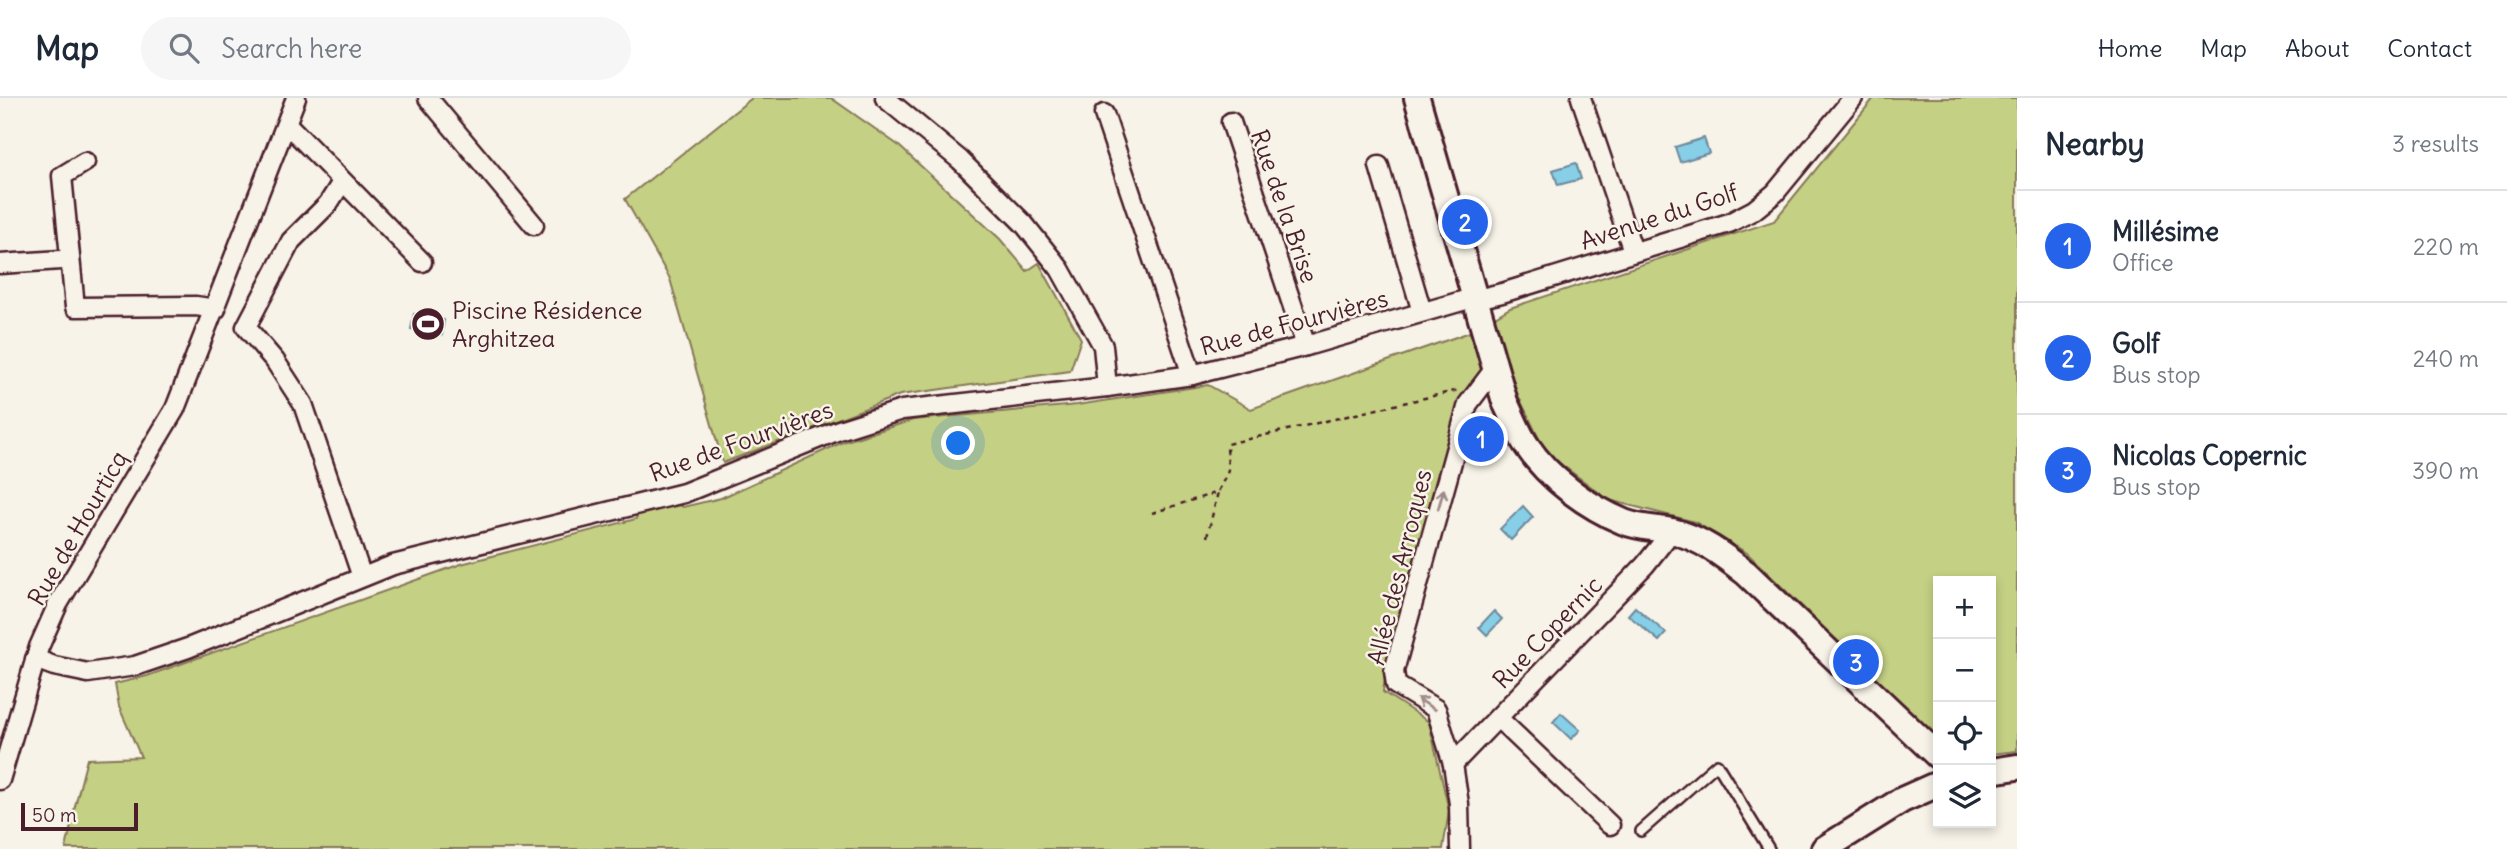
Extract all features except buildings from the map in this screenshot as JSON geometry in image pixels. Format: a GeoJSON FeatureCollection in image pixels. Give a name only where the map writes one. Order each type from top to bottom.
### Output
{"type":"FeatureCollection","features":[{"type":"Feature","properties":{"kind":"street","name":"Rue de Hourticq"},"geometry":{"type":"LineString","coordinates":[[0,780],[35,659],[58,604],[176,409],[296,98]]}},
{"type":"Feature","properties":{"kind":"street"},"geometry":{"type":"LineString","coordinates":[[428,98],[534,225]]}},
{"type":"Feature","properties":{"kind":"street"},"geometry":{"type":"LineString","coordinates":[[1418,98],[1505,402],[1527,445],[1548,471],[1592,505],[1625,522],[1672,531],[1699,540],[1746,573],[1933,751]]}},
{"type":"Feature","properties":{"kind":"street"},"geometry":{"type":"LineString","coordinates":[[1581,98],[1633,251]]}},
{"type":"Feature","properties":{"kind":"street","name":"Avenue du Golf"},"geometry":{"type":"LineString","coordinates":[[1477,299],[1729,223],[1754,210],[1775,193],[1853,98]]}},
{"type":"Feature","properties":{"kind":"street"},"geometry":{"type":"LineString","coordinates":[[897,101],[1024,224],[1060,269],[1103,346],[1107,387]]}},
{"type":"Feature","properties":{"kind":"street"},"geometry":{"type":"LineString","coordinates":[[1104,114],[1192,375]]}},
{"type":"Feature","properties":{"kind":"street","name":"Rue de la Brise"},"geometry":{"type":"LineString","coordinates":[[1230,122],[1306,346]]}},
{"type":"Feature","properties":{"kind":"street"},"geometry":{"type":"LineString","coordinates":[[286,124],[422,262]]}},
{"type":"Feature","properties":{"kind":"street"},"geometry":{"type":"LineString","coordinates":[[85,162],[62,176],[75,307],[196,306],[216,309]]}},
{"type":"Feature","properties":{"kind":"street"},"geometry":{"type":"LineString","coordinates":[[1379,166],[1422,312]]}},
{"type":"Feature","properties":{"kind":"street"},"geometry":{"type":"LineString","coordinates":[[342,182],[328,204],[291,241],[246,327],[275,360],[303,404],[362,577]]}},
{"type":"Feature","properties":{"kind":"street"},"geometry":{"type":"LineString","coordinates":[[0,264],[61,260]]}},
{"type":"Feature","properties":{"kind":"street","name":"Rue de Fourvières"},"geometry":{"type":"LineString","coordinates":[[35,659],[88,673],[135,666],[188,648],[393,565],[684,493],[839,430],[901,410],[1192,375],[1477,299]]}},
{"type":"Feature","properties":{"kind":"street","name":"Allée des Arroques"},"geometry":{"type":"LineString","coordinates":[[1460,849],[1459,804],[1453,764],[1436,709],[1396,685],[1394,671],[1468,404],[1496,367]]}},
{"type":"Feature","properties":{"kind":"street","name":"Rue Copernic"},"geometry":{"type":"LineString","coordinates":[[1453,764],[1645,565],[1672,531]]}},
{"type":"Feature","properties":{"kind":"street"},"geometry":{"type":"LineString","coordinates":[[1498,718],[1609,825]]}},
{"type":"Feature","properties":{"kind":"street"},"geometry":{"type":"LineString","coordinates":[[1996,770],[2017,768]]}},
{"type":"Feature","properties":{"kind":"street"},"geometry":{"type":"LineString","coordinates":[[1824,849],[1902,800],[1933,786]]}},
{"type":"Feature","properties":{"kind":"lane"},"geometry":{"type":"LineString","coordinates":[[1641,831],[1717,764],[1769,849]]}},
{"type":"Feature","properties":{"kind":"path"},"geometry":{"type":"LineString","coordinates":[[1207,537],[1217,492],[1228,471],[1227,444],[1459,390]]}},
{"type":"Feature","properties":{"kind":"path"},"geometry":{"type":"LineString","coordinates":[[1152,513],[1217,492]]}},
{"type":"Feature","properties":{"kind":"green space"},"geometry":{"type":"Polygon","coordinates":[[[752,98],[831,98],[898,145],[1000,239],[1027,271],[1039,263],[1081,339],[1070,371],[900,395],[723,463],[670,279],[625,199],[752,98]]]}},
{"type":"Feature","properties":{"kind":"green space"},"geometry":{"type":"Polygon","coordinates":[[[1874,98],[2017,98],[2017,751],[1996,753],[1996,576],[1933,576],[1933,733],[1747,553],[1695,522],[1609,500],[1546,453],[1513,385],[1463,400],[1390,644],[1383,692],[1429,722],[1449,811],[1443,849],[66,849],[87,759],[141,757],[119,707],[115,684],[147,676],[461,564],[636,519],[645,508],[674,503],[683,507],[721,498],[843,442],[913,420],[1077,405],[1208,385],[1251,409],[1470,332],[1510,308],[1774,221],[1874,98]]]}},
{"type":"Feature","properties":{"kind":"water"},"geometry":{"type":"Polygon","coordinates":[[[1704,138],[1709,153],[1680,162],[1675,147],[1704,138]]]}},
{"type":"Feature","properties":{"kind":"water"},"geometry":{"type":"Polygon","coordinates":[[[1576,163],[1581,179],[1558,185],[1553,170],[1576,163]]]}},
{"type":"Feature","properties":{"kind":"water","name":"Piscine Résidence Arghitzea"},"geometry":{"type":"Polygon","coordinates":[[[414,314],[444,320],[442,335],[411,329],[414,314]]]}},
{"type":"Feature","properties":{"kind":"water"},"geometry":{"type":"Polygon","coordinates":[[[1523,506],[1533,517],[1511,540],[1500,529],[1523,506]]]}},
{"type":"Feature","properties":{"kind":"water"},"geometry":{"type":"Polygon","coordinates":[[[1635,607],[1666,633],[1659,641],[1628,615],[1635,607]]]}},
{"type":"Feature","properties":{"kind":"water"},"geometry":{"type":"Polygon","coordinates":[[[1494,611],[1502,619],[1487,635],[1479,627],[1494,611]]]}},
{"type":"Feature","properties":{"kind":"water"},"geometry":{"type":"Polygon","coordinates":[[[1561,713],[1580,730],[1571,739],[1553,722],[1561,713]]]}},
{"type":"Feature","properties":{"kind":"place","name":"Golf"},"geometry":{"type":"Point","coordinates":[1465,222]}},
{"type":"Feature","properties":{"kind":"place","name":"Piscine Résidence Arghitzea"},"geometry":{"type":"Point","coordinates":[428,324]}},
{"type":"Feature","properties":{"kind":"place","name":"Millésime"},"geometry":{"type":"Point","coordinates":[1481,439]}},
{"type":"Feature","properties":{"kind":"place","name":"Nicolas Copernic"},"geometry":{"type":"Point","coordinates":[1856,662]}}]}
